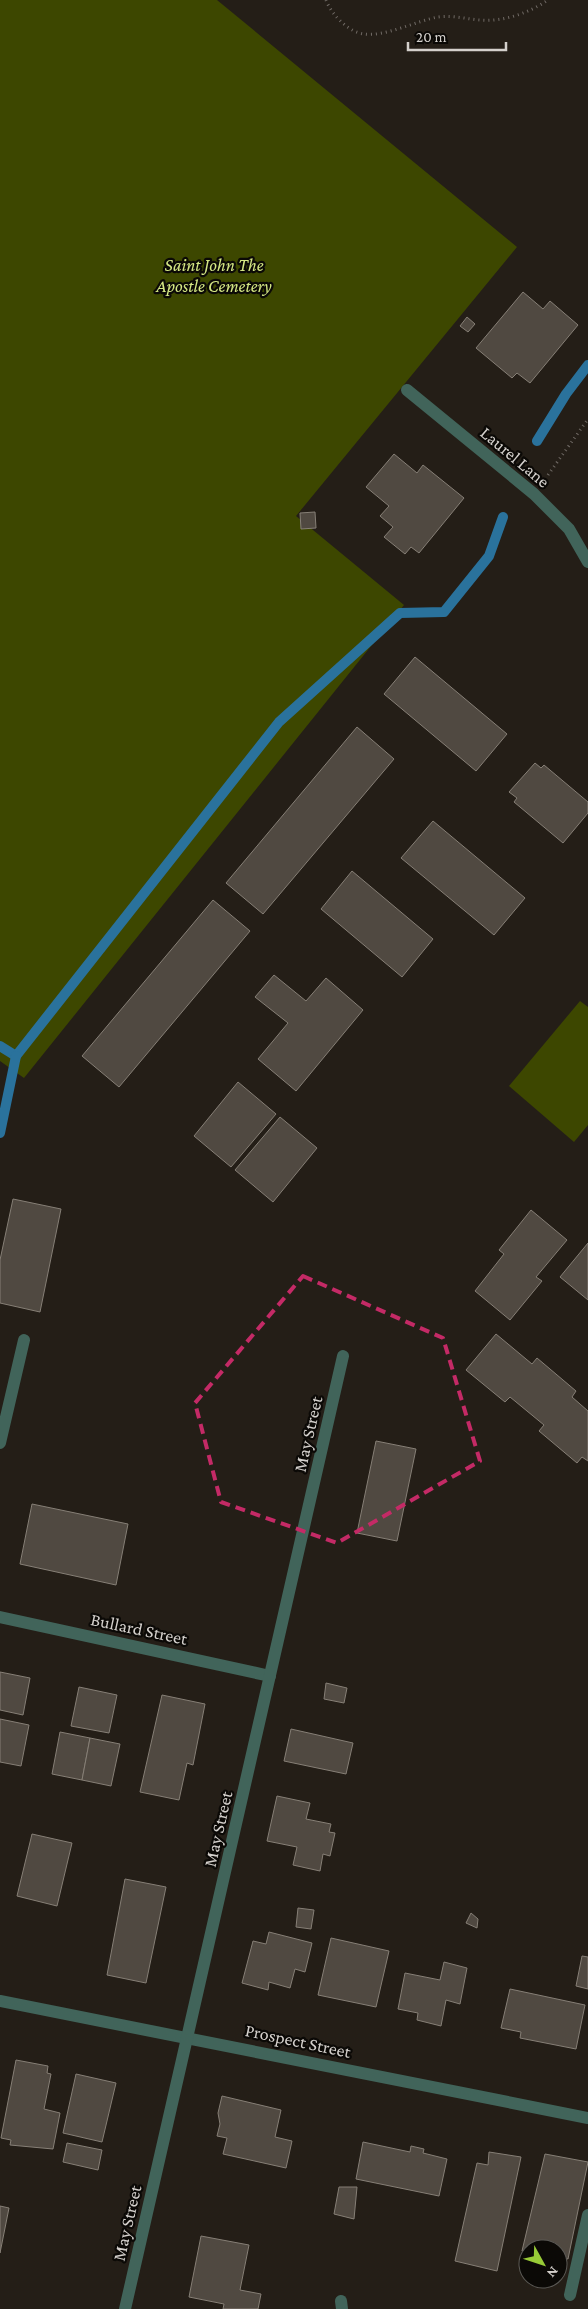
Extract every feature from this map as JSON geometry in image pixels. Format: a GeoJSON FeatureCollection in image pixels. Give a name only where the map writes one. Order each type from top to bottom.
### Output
{"type":"FeatureCollection","features":[{"type":"Feature","properties":{"kind":"street","name":"Laurel Lane"},"geometry":{"type":"LineString","coordinates":[[407,390],[534,494],[569,529],[588,562]]}},
{"type":"Feature","properties":{"kind":"street"},"geometry":{"type":"LineString","coordinates":[[0,1443],[24,1340]]}},
{"type":"Feature","properties":{"kind":"street","name":"May Street"},"geometry":{"type":"LineString","coordinates":[[125,2309],[343,1356]]}},
{"type":"Feature","properties":{"kind":"street","name":"Bullard Street"},"geometry":{"type":"LineString","coordinates":[[0,1617],[270,1676]]}},
{"type":"Feature","properties":{"kind":"street","name":"Prospect Street"},"geometry":{"type":"LineString","coordinates":[[0,2001],[588,2118]]}},
{"type":"Feature","properties":{"kind":"street"},"geometry":{"type":"LineString","coordinates":[[570,2295],[588,2215]]}},
{"type":"Feature","properties":{"kind":"path"},"geometry":{"type":"LineString","coordinates":[[326,0],[329,8],[345,25],[363,34],[383,34],[402,26],[441,17],[500,20],[548,0]]}},
{"type":"Feature","properties":{"kind":"path"},"geometry":{"type":"LineString","coordinates":[[534,494],[588,418]]}},
{"type":"Feature","properties":{"kind":"highlighted area"},"geometry":{"type":"Polygon","coordinates":[[[303,1276],[443,1338],[480,1461],[337,1543],[221,1502],[195,1403],[303,1276]]]}},
{"type":"Feature","properties":{"kind":"green space","name":"Saint John The Apostle Cemetery"},"geometry":{"type":"Polygon","coordinates":[[[0,0],[217,0],[517,247],[296,516],[404,605],[24,1078],[0,1061],[0,0]]]}},
{"type":"Feature","properties":{"kind":"green space"},"geometry":{"type":"Polygon","coordinates":[[[580,1001],[588,1007],[588,1125],[574,1142],[509,1086],[580,1001]]]}},
{"type":"Feature","properties":{"kind":"building"},"geometry":{"type":"Polygon","coordinates":[[[523,292],[543,309],[550,301],[578,325],[530,383],[517,373],[512,378],[476,348],[523,292]]]}},
{"type":"Feature","properties":{"kind":"building"},"geometry":{"type":"Polygon","coordinates":[[[467,317],[475,324],[468,332],[460,326],[467,317]]]}},
{"type":"Feature","properties":{"kind":"building"},"geometry":{"type":"Polygon","coordinates":[[[394,454],[417,473],[423,465],[464,498],[419,553],[411,547],[405,554],[384,537],[393,527],[380,516],[389,506],[366,487],[394,454]]]}},
{"type":"Feature","properties":{"kind":"building"},"geometry":{"type":"Polygon","coordinates":[[[315,512],[316,528],[301,529],[300,513],[315,512]]]}},
{"type":"Feature","properties":{"kind":"building"},"geometry":{"type":"Polygon","coordinates":[[[415,657],[507,734],[476,771],[384,694],[415,657]]]}},
{"type":"Feature","properties":{"kind":"building"},"geometry":{"type":"Polygon","coordinates":[[[357,727],[394,759],[263,914],[226,883],[357,727]]]}},
{"type":"Feature","properties":{"kind":"building"},"geometry":{"type":"Polygon","coordinates":[[[535,763],[541,768],[544,765],[588,802],[588,813],[563,843],[514,802],[517,798],[509,792],[535,763]]]}},
{"type":"Feature","properties":{"kind":"building"},"geometry":{"type":"Polygon","coordinates":[[[433,821],[525,898],[494,935],[401,858],[433,821]]]}},
{"type":"Feature","properties":{"kind":"building"},"geometry":{"type":"Polygon","coordinates":[[[352,871],[433,939],[402,977],[321,909],[352,871]]]}},
{"type":"Feature","properties":{"kind":"building"},"geometry":{"type":"Polygon","coordinates":[[[213,900],[250,931],[119,1087],[82,1056],[213,900]]]}},
{"type":"Feature","properties":{"kind":"building"},"geometry":{"type":"Polygon","coordinates":[[[274,975],[306,1001],[326,978],[363,1010],[296,1091],[258,1059],[288,1023],[255,997],[274,975]]]}},
{"type":"Feature","properties":{"kind":"building"},"geometry":{"type":"Polygon","coordinates":[[[238,1082],[276,1114],[231,1167],[194,1136],[238,1082]]]}},
{"type":"Feature","properties":{"kind":"building"},"geometry":{"type":"Polygon","coordinates":[[[280,1117],[317,1148],[273,1202],[235,1170],[280,1117]]]}},
{"type":"Feature","properties":{"kind":"building"},"geometry":{"type":"Polygon","coordinates":[[[13,1199],[61,1209],[40,1312],[0,1303],[0,1260],[13,1199]]]}},
{"type":"Feature","properties":{"kind":"building"},"geometry":{"type":"Polygon","coordinates":[[[531,1210],[567,1240],[536,1277],[542,1281],[510,1320],[475,1291],[504,1254],[499,1250],[531,1210]]]}},
{"type":"Feature","properties":{"kind":"building"},"geometry":{"type":"Polygon","coordinates":[[[588,1243],[588,1300],[560,1277],[588,1243]]]}},
{"type":"Feature","properties":{"kind":"building"},"geometry":{"type":"Polygon","coordinates":[[[496,1334],[532,1364],[537,1358],[576,1391],[572,1397],[588,1411],[588,1461],[582,1457],[577,1463],[539,1431],[544,1425],[510,1397],[505,1402],[466,1370],[496,1334]]]}},
{"type":"Feature","properties":{"kind":"building"},"geometry":{"type":"Polygon","coordinates":[[[376,1441],[416,1449],[397,1541],[357,1533],[376,1441]]]}},
{"type":"Feature","properties":{"kind":"building"},"geometry":{"type":"Polygon","coordinates":[[[32,1504],[128,1524],[116,1585],[20,1564],[32,1504]]]}},
{"type":"Feature","properties":{"kind":"building"},"geometry":{"type":"Polygon","coordinates":[[[0,1672],[30,1678],[23,1715],[0,1710],[0,1672]]]}},
{"type":"Feature","properties":{"kind":"building"},"geometry":{"type":"Polygon","coordinates":[[[326,1683],[347,1688],[344,1703],[324,1699],[326,1683]]]}},
{"type":"Feature","properties":{"kind":"building"},"geometry":{"type":"Polygon","coordinates":[[[79,1687],[117,1695],[109,1733],[71,1726],[79,1687]]]}},
{"type":"Feature","properties":{"kind":"building"},"geometry":{"type":"Polygon","coordinates":[[[162,1695],[205,1704],[193,1765],[187,1763],[179,1800],[140,1792],[162,1695]]]}},
{"type":"Feature","properties":{"kind":"building"},"geometry":{"type":"Polygon","coordinates":[[[0,1719],[29,1725],[21,1766],[0,1762],[0,1719]]]}},
{"type":"Feature","properties":{"kind":"building"},"geometry":{"type":"Polygon","coordinates":[[[291,1729],[353,1743],[346,1774],[284,1761],[291,1729]]]}},
{"type":"Feature","properties":{"kind":"building"},"geometry":{"type":"Polygon","coordinates":[[[60,1732],[90,1738],[82,1780],[52,1774],[60,1732]]]}},
{"type":"Feature","properties":{"kind":"building"},"geometry":{"type":"Polygon","coordinates":[[[90,1738],[120,1744],[111,1786],[82,1780],[90,1738]]]}},
{"type":"Feature","properties":{"kind":"building"},"geometry":{"type":"Polygon","coordinates":[[[277,1796],[310,1803],[306,1819],[331,1824],[329,1832],[335,1833],[330,1856],[323,1854],[320,1871],[293,1865],[297,1847],[267,1841],[277,1796]]]}},
{"type":"Feature","properties":{"kind":"building"},"geometry":{"type":"Polygon","coordinates":[[[32,1834],[72,1843],[57,1906],[17,1896],[32,1834]]]}},
{"type":"Feature","properties":{"kind":"building"},"geometry":{"type":"Polygon","coordinates":[[[125,1879],[166,1887],[146,1983],[107,1975],[125,1879]]]}},
{"type":"Feature","properties":{"kind":"building"},"geometry":{"type":"Polygon","coordinates":[[[298,1908],[314,1910],[311,1929],[296,1927],[298,1908]]]}},
{"type":"Feature","properties":{"kind":"building"},"geometry":{"type":"Polygon","coordinates":[[[471,1913],[478,1919],[477,1928],[466,1923],[471,1913]]]}},
{"type":"Feature","properties":{"kind":"building"},"geometry":{"type":"Polygon","coordinates":[[[269,1932],[312,1943],[305,1972],[295,1969],[290,1988],[269,1982],[268,1990],[242,1983],[253,1941],[266,1944],[269,1932]]]}},
{"type":"Feature","properties":{"kind":"building"},"geometry":{"type":"Polygon","coordinates":[[[331,1938],[389,1951],[376,2007],[318,1995],[331,1938]]]}},
{"type":"Feature","properties":{"kind":"building"},"geometry":{"type":"Polygon","coordinates":[[[582,1956],[588,1957],[588,1989],[576,1986],[582,1956]]]}},
{"type":"Feature","properties":{"kind":"building"},"geometry":{"type":"Polygon","coordinates":[[[444,1962],[467,1968],[460,2004],[446,2000],[441,2026],[417,2020],[418,2013],[398,2009],[405,1973],[440,1980],[444,1962]]]}},
{"type":"Feature","properties":{"kind":"building"},"geometry":{"type":"Polygon","coordinates":[[[510,1989],[585,2005],[576,2049],[520,2038],[521,2032],[501,2028],[510,1989]]]}},
{"type":"Feature","properties":{"kind":"building"},"geometry":{"type":"Polygon","coordinates":[[[16,2060],[48,2066],[47,2073],[51,2074],[44,2109],[60,2113],[53,2149],[10,2145],[11,2140],[1,2138],[16,2060]]]}},
{"type":"Feature","properties":{"kind":"building"},"geometry":{"type":"Polygon","coordinates":[[[76,2074],[116,2083],[102,2142],[63,2133],[76,2074]]]}},
{"type":"Feature","properties":{"kind":"building"},"geometry":{"type":"Polygon","coordinates":[[[222,2096],[281,2110],[275,2137],[292,2141],[286,2168],[223,2154],[227,2138],[217,2136],[220,2124],[218,2113],[222,2096]]]}},
{"type":"Feature","properties":{"kind":"building"},"geometry":{"type":"Polygon","coordinates":[[[363,2142],[410,2152],[411,2146],[424,2149],[423,2153],[447,2159],[439,2196],[356,2179],[363,2142]]]}},
{"type":"Feature","properties":{"kind":"building"},"geometry":{"type":"Polygon","coordinates":[[[67,2143],[102,2150],[98,2170],[63,2162],[67,2143]]]}},
{"type":"Feature","properties":{"kind":"building"},"geometry":{"type":"Polygon","coordinates":[[[489,2152],[521,2157],[497,2271],[455,2261],[477,2163],[488,2165],[489,2152]]]}},
{"type":"Feature","properties":{"kind":"building"},"geometry":{"type":"Polygon","coordinates":[[[545,2154],[588,2162],[568,2259],[568,2239],[525,2239],[545,2154]]]}},
{"type":"Feature","properties":{"kind":"building"},"geometry":{"type":"Polygon","coordinates":[[[339,2187],[357,2187],[354,2219],[334,2214],[339,2187]]]}},
{"type":"Feature","properties":{"kind":"building"},"geometry":{"type":"Polygon","coordinates":[[[0,2206],[9,2208],[0,2253],[0,2206]]]}},
{"type":"Feature","properties":{"kind":"building"},"geometry":{"type":"Polygon","coordinates":[[[201,2236],[249,2245],[240,2290],[261,2294],[258,2309],[223,2309],[224,2304],[189,2297],[201,2236]]]}},
{"type":"Feature","properties":{"kind":"waterway"},"geometry":{"type":"LineString","coordinates":[[537,441],[566,394],[588,365]]}},
{"type":"Feature","properties":{"kind":"waterway"},"geometry":{"type":"LineString","coordinates":[[0,1046],[16,1056],[279,722],[400,613],[444,612],[489,556],[503,517]]}},
{"type":"Feature","properties":{"kind":"waterway"},"geometry":{"type":"LineString","coordinates":[[0,1133],[16,1056]]}}]}
